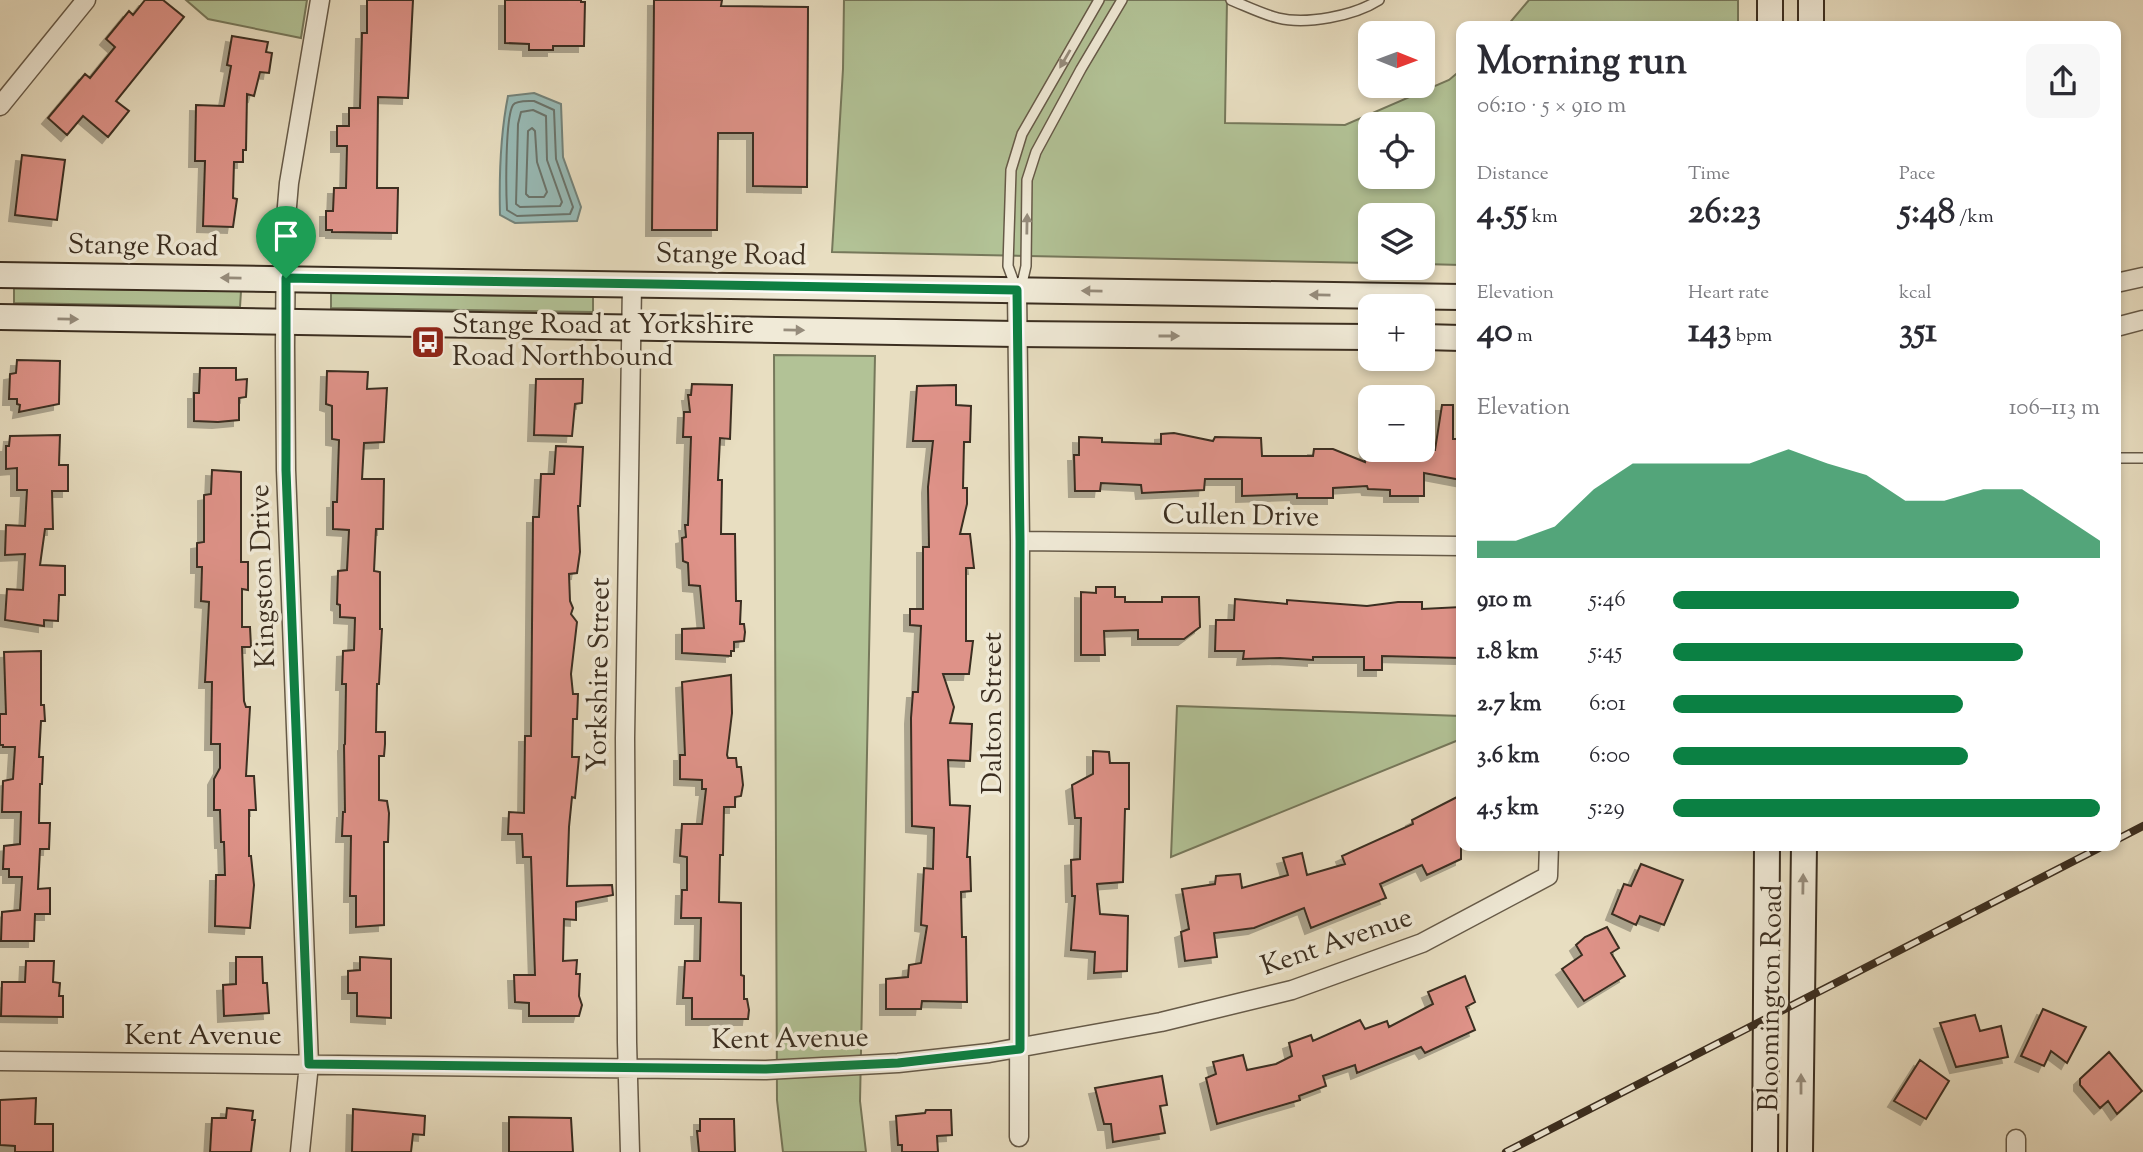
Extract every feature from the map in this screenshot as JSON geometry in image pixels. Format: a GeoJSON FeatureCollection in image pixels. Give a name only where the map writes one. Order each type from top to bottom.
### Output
{"type":"FeatureCollection","features":[{"type":"Feature","properties":{"kind":"main road"},"geometry":{"type":"LineString","coordinates":[[1770,0],[1770,21]]}},
{"type":"Feature","properties":{"kind":"main road"},"geometry":{"type":"LineString","coordinates":[[1811,0],[1811,21]]}},
{"type":"Feature","properties":{"kind":"main road","name":"Stange Road"},"geometry":{"type":"LineString","coordinates":[[0,275],[1456,297]]}},
{"type":"Feature","properties":{"kind":"main road"},"geometry":{"type":"LineString","coordinates":[[0,317],[1016,334],[1358,337]]}},
{"type":"Feature","properties":{"kind":"main road"},"geometry":{"type":"LineString","coordinates":[[1435,337],[1456,338]]}},
{"type":"Feature","properties":{"kind":"main road","name":"Bloomington Road"},"geometry":{"type":"LineString","coordinates":[[1765,1152],[1766,851]]}},
{"type":"Feature","properties":{"kind":"main road","name":"Bloomington Road"},"geometry":{"type":"LineString","coordinates":[[1801,1152],[1804,851]]}},
{"type":"Feature","properties":{"kind":"street"},"geometry":{"type":"LineString","coordinates":[[0,106],[86,0]]}},
{"type":"Feature","properties":{"kind":"street","name":"Kingston Drive"},"geometry":{"type":"LineString","coordinates":[[300,1152],[309,1064],[286,470],[285,322],[289,183],[320,0]]}},
{"type":"Feature","properties":{"kind":"street"},"geometry":{"type":"LineString","coordinates":[[2121,282],[2143,277]]}},
{"type":"Feature","properties":{"kind":"street","name":"Yorkshire Street"},"geometry":{"type":"LineString","coordinates":[[630,1152],[625,738],[632,284]]}},
{"type":"Feature","properties":{"kind":"street","name":"Dalton Street"},"geometry":{"type":"LineString","coordinates":[[1017,290],[1020,541],[1020,1137]]}},
{"type":"Feature","properties":{"kind":"street"},"geometry":{"type":"LineString","coordinates":[[2121,326],[2143,320]]}},
{"type":"Feature","properties":{"kind":"street","name":"Cullen Drive"},"geometry":{"type":"LineString","coordinates":[[1020,541],[1456,546]]}},
{"type":"Feature","properties":{"kind":"street","name":"Kent Avenue"},"geometry":{"type":"LineString","coordinates":[[0,1061],[766,1069],[898,1063],[1020,1049],[1161,1022],[1292,990],[1422,943],[1548,876],[1549,851]]}},
{"type":"Feature","properties":{"kind":"lane"},"geometry":{"type":"LineString","coordinates":[[1017,290],[1008,266],[1011,170],[1022,134],[1099,0]]}},
{"type":"Feature","properties":{"kind":"lane"},"geometry":{"type":"LineString","coordinates":[[1017,290],[1026,266],[1027,180],[1036,152],[1122,0]]}},
{"type":"Feature","properties":{"kind":"lane"},"geometry":{"type":"LineString","coordinates":[[1231,0],[1279,18],[1324,19],[1379,0]]}},
{"type":"Feature","properties":{"kind":"lane"},"geometry":{"type":"LineString","coordinates":[[2121,458],[2143,458]]}},
{"type":"Feature","properties":{"kind":"green space"},"geometry":{"type":"Polygon","coordinates":[[[186,0],[307,0],[301,38],[208,19],[186,0]]]}},
{"type":"Feature","properties":{"kind":"green space"},"geometry":{"type":"Polygon","coordinates":[[[844,0],[1227,0],[1225,123],[1345,125],[1358,119],[1358,189],[1435,189],[1435,112],[1375,112],[1407,98],[1435,98],[1435,86],[1456,74],[1456,265],[1435,264],[1435,203],[1358,203],[1358,263],[832,252],[843,69],[844,0]]]}},
{"type":"Feature","properties":{"kind":"green space"},"geometry":{"type":"Polygon","coordinates":[[[1529,0],[1738,0],[1738,21],[1511,21],[1529,0]]]}},
{"type":"Feature","properties":{"kind":"green space"},"geometry":{"type":"Polygon","coordinates":[[[14,288],[241,291],[240,307],[14,303],[14,288]]]}},
{"type":"Feature","properties":{"kind":"green space"},"geometry":{"type":"Polygon","coordinates":[[[331,293],[593,297],[593,312],[331,308],[331,293]]]}},
{"type":"Feature","properties":{"kind":"green space"},"geometry":{"type":"Polygon","coordinates":[[[774,355],[875,356],[860,1101],[866,1152],[783,1152],[777,1100],[774,355]]]}},
{"type":"Feature","properties":{"kind":"green space"},"geometry":{"type":"Polygon","coordinates":[[[1177,706],[1456,716],[1456,741],[1171,857],[1177,706]]]}},
{"type":"Feature","properties":{"kind":"water"},"geometry":{"type":"Polygon","coordinates":[[[534,93],[561,104],[563,157],[581,207],[577,221],[515,223],[500,215],[503,126],[508,96],[534,93]]]}},
{"type":"Feature","properties":{"kind":"building"},"geometry":{"type":"Polygon","coordinates":[[[145,0],[163,0],[184,17],[116,101],[129,111],[108,137],[83,116],[67,135],[48,118],[85,74],[90,78],[115,47],[106,39],[129,11],[133,15],[145,0]]]}},
{"type":"Feature","properties":{"kind":"building"},"geometry":{"type":"Polygon","coordinates":[[[367,0],[413,0],[408,98],[378,97],[377,188],[398,188],[397,233],[326,230],[326,211],[333,211],[334,188],[346,188],[347,146],[337,146],[337,126],[349,126],[349,108],[360,108],[362,33],[367,33],[367,0]]]}},
{"type":"Feature","properties":{"kind":"building"},"geometry":{"type":"Polygon","coordinates":[[[505,0],[585,2],[584,46],[553,46],[553,50],[529,50],[529,44],[505,43],[505,0]]]}},
{"type":"Feature","properties":{"kind":"building"},"geometry":{"type":"Polygon","coordinates":[[[654,0],[722,0],[721,6],[808,7],[807,187],[753,186],[753,133],[718,133],[717,230],[652,230],[654,0]]]}},
{"type":"Feature","properties":{"kind":"building"},"geometry":{"type":"Polygon","coordinates":[[[232,36],[268,42],[266,52],[272,53],[269,73],[260,72],[254,96],[247,94],[246,150],[243,150],[243,162],[234,162],[233,198],[237,199],[233,227],[203,226],[205,161],[195,161],[196,105],[224,106],[231,66],[227,65],[232,36]]]}},
{"type":"Feature","properties":{"kind":"building"},"geometry":{"type":"Polygon","coordinates":[[[22,155],[65,160],[57,220],[15,215],[22,155]]]}},
{"type":"Feature","properties":{"kind":"building"},"geometry":{"type":"Polygon","coordinates":[[[17,360],[60,361],[59,404],[19,412],[17,399],[9,399],[10,374],[16,373],[17,360]]]}},
{"type":"Feature","properties":{"kind":"building"},"geometry":{"type":"Polygon","coordinates":[[[200,368],[236,368],[236,380],[247,379],[246,397],[239,398],[239,420],[194,421],[194,393],[199,393],[200,368]]]}},
{"type":"Feature","properties":{"kind":"building"},"geometry":{"type":"Polygon","coordinates":[[[327,371],[368,372],[367,389],[387,388],[384,442],[364,443],[362,479],[384,479],[383,529],[376,529],[374,571],[380,572],[382,629],[376,732],[385,732],[384,756],[379,756],[379,800],[387,801],[389,813],[388,842],[384,842],[384,925],[356,927],[356,896],[350,896],[351,836],[342,836],[345,812],[346,684],[342,684],[343,651],[354,650],[355,618],[340,617],[340,605],[337,604],[338,571],[347,570],[349,530],[333,529],[333,502],[337,502],[339,440],[332,439],[332,406],[326,404],[327,371]]]}},
{"type":"Feature","properties":{"kind":"building"},"geometry":{"type":"Polygon","coordinates":[[[536,379],[583,379],[582,403],[575,404],[572,436],[534,435],[536,379]]]}},
{"type":"Feature","properties":{"kind":"building"},"geometry":{"type":"Polygon","coordinates":[[[692,384],[732,385],[730,439],[720,438],[718,480],[722,480],[721,534],[735,534],[736,601],[741,601],[740,624],[744,624],[745,632],[744,641],[734,642],[731,656],[682,653],[682,629],[704,628],[700,586],[689,585],[688,563],[683,561],[682,538],[686,537],[685,525],[688,525],[691,437],[683,437],[684,412],[690,412],[688,395],[691,395],[692,384]]]}},
{"type":"Feature","properties":{"kind":"building"},"geometry":{"type":"Polygon","coordinates":[[[956,385],[956,405],[971,406],[970,442],[964,442],[963,488],[967,488],[967,504],[960,534],[970,534],[974,568],[966,568],[966,641],[973,641],[969,674],[943,674],[954,707],[950,723],[972,724],[970,761],[948,760],[950,805],[970,806],[967,857],[970,857],[971,891],[961,892],[962,937],[966,937],[967,1002],[922,1001],[921,1009],[886,1009],[886,979],[908,977],[909,965],[921,963],[927,926],[921,925],[924,868],[933,869],[934,828],[912,826],[911,718],[913,692],[918,692],[921,626],[910,625],[910,609],[923,609],[923,547],[929,547],[928,487],[933,441],[913,441],[917,386],[956,385]]]}},
{"type":"Feature","properties":{"kind":"building"},"geometry":{"type":"Polygon","coordinates":[[[1442,405],[1453,405],[1456,479],[1424,473],[1424,496],[1390,496],[1390,490],[1368,489],[1367,486],[1333,488],[1333,498],[1297,498],[1297,494],[1242,496],[1242,479],[1205,479],[1204,490],[1142,493],[1141,485],[1101,483],[1100,491],[1075,491],[1074,455],[1079,455],[1079,437],[1102,438],[1102,442],[1161,444],[1161,434],[1174,433],[1213,441],[1215,437],[1261,438],[1262,456],[1313,456],[1314,449],[1333,449],[1358,459],[1358,462],[1435,462],[1442,405]]]}},
{"type":"Feature","properties":{"kind":"building"},"geometry":{"type":"Polygon","coordinates":[[[60,435],[59,465],[68,465],[68,491],[52,491],[53,529],[45,529],[40,565],[65,566],[65,595],[59,595],[58,621],[44,620],[44,626],[5,620],[7,589],[23,590],[25,554],[5,555],[6,525],[25,526],[27,490],[17,490],[17,468],[6,469],[6,446],[9,446],[10,436],[60,435]]]}},
{"type":"Feature","properties":{"kind":"building"},"geometry":{"type":"Polygon","coordinates":[[[556,446],[583,447],[578,506],[580,552],[577,573],[569,574],[570,601],[573,608],[571,614],[577,622],[571,674],[573,694],[578,694],[577,719],[573,719],[572,757],[579,757],[569,827],[567,886],[612,885],[613,895],[576,902],[576,920],[564,919],[563,961],[577,960],[576,974],[580,974],[579,996],[582,1005],[579,1016],[529,1016],[529,1003],[515,1002],[514,975],[535,975],[531,857],[523,857],[522,834],[508,834],[509,812],[524,813],[525,736],[531,736],[533,517],[539,517],[541,474],[554,474],[556,446]]]}},
{"type":"Feature","properties":{"kind":"building"},"geometry":{"type":"Polygon","coordinates":[[[212,470],[241,472],[241,562],[248,562],[248,590],[242,589],[242,627],[250,627],[251,647],[242,647],[244,701],[246,707],[250,707],[246,776],[254,776],[256,810],[249,810],[249,856],[254,885],[250,928],[215,926],[216,875],[225,875],[220,810],[214,810],[214,779],[220,768],[220,744],[211,744],[212,682],[205,682],[209,602],[201,601],[202,567],[197,567],[197,543],[204,542],[204,495],[211,494],[212,470]]]}},
{"type":"Feature","properties":{"kind":"building"},"geometry":{"type":"Polygon","coordinates":[[[1096,587],[1115,587],[1115,597],[1125,597],[1125,602],[1162,602],[1162,597],[1199,597],[1200,627],[1184,639],[1138,639],[1138,630],[1104,631],[1105,655],[1081,655],[1081,592],[1096,593],[1096,587]]]}},
{"type":"Feature","properties":{"kind":"building"},"geometry":{"type":"Polygon","coordinates":[[[1235,599],[1287,604],[1287,600],[1367,606],[1422,602],[1422,609],[1456,607],[1456,658],[1382,656],[1382,670],[1364,670],[1364,657],[1313,657],[1313,660],[1243,659],[1244,651],[1215,651],[1216,620],[1234,620],[1235,599]]]}},
{"type":"Feature","properties":{"kind":"building"},"geometry":{"type":"Polygon","coordinates":[[[41,651],[41,705],[44,705],[45,721],[41,721],[39,757],[43,757],[39,823],[50,823],[49,849],[40,849],[38,889],[50,888],[50,914],[35,914],[34,941],[1,941],[2,912],[20,910],[22,877],[9,877],[9,869],[3,869],[4,846],[20,844],[21,812],[2,812],[3,781],[13,779],[15,747],[0,745],[0,714],[6,714],[4,652],[41,651]]]}},
{"type":"Feature","properties":{"kind":"building"},"geometry":{"type":"Polygon","coordinates":[[[731,675],[732,713],[727,755],[728,758],[736,758],[737,767],[741,767],[743,785],[741,796],[735,797],[735,807],[724,807],[719,902],[741,903],[741,975],[744,976],[744,999],[747,999],[748,1019],[692,1019],[692,998],[683,998],[685,961],[700,961],[701,918],[681,918],[682,890],[687,890],[687,857],[680,856],[682,824],[702,824],[706,789],[702,789],[702,780],[680,779],[680,755],[685,755],[682,682],[731,675]]]}},
{"type":"Feature","properties":{"kind":"building"},"geometry":{"type":"Polygon","coordinates":[[[1093,751],[1109,752],[1110,763],[1129,763],[1129,809],[1125,809],[1123,882],[1097,884],[1100,914],[1128,916],[1127,971],[1094,973],[1095,952],[1071,950],[1075,896],[1072,896],[1071,860],[1080,859],[1081,818],[1075,818],[1072,785],[1093,774],[1093,751]]]}},
{"type":"Feature","properties":{"kind":"building"},"geometry":{"type":"Polygon","coordinates":[[[1456,798],[1456,851],[1461,851],[1461,859],[1427,875],[1422,865],[1380,884],[1386,898],[1311,928],[1304,908],[1254,928],[1214,933],[1217,957],[1185,961],[1181,932],[1189,929],[1182,889],[1215,884],[1216,876],[1240,874],[1242,888],[1288,875],[1283,858],[1302,853],[1307,875],[1345,864],[1342,856],[1413,824],[1412,820],[1456,798]]]}},
{"type":"Feature","properties":{"kind":"building"},"geometry":{"type":"Polygon","coordinates":[[[1641,864],[1683,880],[1664,925],[1640,916],[1636,925],[1612,914],[1624,884],[1631,886],[1641,864]]]}},
{"type":"Feature","properties":{"kind":"building"},"geometry":{"type":"Polygon","coordinates":[[[1607,927],[1619,948],[1611,953],[1625,976],[1584,1001],[1562,969],[1582,955],[1576,945],[1585,937],[1607,927]]]}},
{"type":"Feature","properties":{"kind":"building"},"geometry":{"type":"Polygon","coordinates":[[[236,957],[262,957],[263,983],[267,983],[269,1013],[224,1016],[223,985],[236,984],[236,957]]]}},
{"type":"Feature","properties":{"kind":"building"},"geometry":{"type":"Polygon","coordinates":[[[360,957],[391,959],[391,1018],[357,1016],[357,993],[348,993],[348,971],[360,970],[360,957]]]}},
{"type":"Feature","properties":{"kind":"building"},"geometry":{"type":"Polygon","coordinates":[[[26,961],[54,961],[53,982],[60,983],[59,996],[63,996],[63,1017],[1,1016],[2,982],[25,982],[26,961]]]}},
{"type":"Feature","properties":{"kind":"building"},"geometry":{"type":"Polygon","coordinates":[[[1465,976],[1475,1002],[1466,1007],[1475,1030],[1425,1053],[1421,1047],[1357,1073],[1355,1065],[1323,1076],[1326,1086],[1299,1096],[1300,1100],[1217,1124],[1206,1078],[1216,1074],[1213,1062],[1243,1055],[1247,1070],[1276,1064],[1292,1056],[1289,1043],[1311,1035],[1313,1041],[1360,1020],[1365,1029],[1387,1021],[1389,1027],[1433,1004],[1428,992],[1465,976]]]}},
{"type":"Feature","properties":{"kind":"building"},"geometry":{"type":"Polygon","coordinates":[[[2043,1009],[2086,1027],[2067,1063],[2051,1051],[2044,1066],[2021,1056],[2043,1009]]]}},
{"type":"Feature","properties":{"kind":"building"},"geometry":{"type":"Polygon","coordinates":[[[1975,1015],[1980,1031],[2001,1026],[2008,1057],[1956,1067],[1940,1023],[1975,1015]]]}},
{"type":"Feature","properties":{"kind":"building"},"geometry":{"type":"Polygon","coordinates":[[[2109,1052],[2142,1091],[2117,1114],[2108,1101],[2100,1108],[2080,1085],[2080,1079],[2109,1052]]]}},
{"type":"Feature","properties":{"kind":"building"},"geometry":{"type":"Polygon","coordinates":[[[1920,1060],[1949,1081],[1926,1119],[1894,1101],[1920,1060]]]}},
{"type":"Feature","properties":{"kind":"building"},"geometry":{"type":"Polygon","coordinates":[[[1162,1076],[1167,1105],[1160,1106],[1165,1133],[1113,1142],[1111,1124],[1104,1124],[1095,1088],[1162,1076]]]}},
{"type":"Feature","properties":{"kind":"building"},"geometry":{"type":"Polygon","coordinates":[[[36,1098],[35,1124],[53,1124],[53,1152],[15,1152],[15,1146],[0,1145],[0,1100],[36,1098]]]}},
{"type":"Feature","properties":{"kind":"building"},"geometry":{"type":"Polygon","coordinates":[[[227,1108],[253,1111],[252,1120],[255,1120],[251,1152],[210,1152],[212,1118],[226,1118],[227,1108]]]}},
{"type":"Feature","properties":{"kind":"building"},"geometry":{"type":"Polygon","coordinates":[[[353,1109],[425,1116],[424,1135],[413,1134],[411,1152],[352,1152],[353,1109]]]}},
{"type":"Feature","properties":{"kind":"building"},"geometry":{"type":"Polygon","coordinates":[[[926,1110],[951,1110],[952,1135],[937,1136],[938,1152],[902,1152],[902,1145],[898,1145],[896,1116],[925,1113],[926,1110]]]}},
{"type":"Feature","properties":{"kind":"building"},"geometry":{"type":"Polygon","coordinates":[[[509,1117],[571,1118],[573,1152],[509,1152],[509,1117]]]}},
{"type":"Feature","properties":{"kind":"building"},"geometry":{"type":"Polygon","coordinates":[[[700,1119],[734,1119],[735,1152],[699,1152],[697,1131],[700,1131],[700,1119]]]}},
{"type":"Feature","properties":{"kind":"railway"},"geometry":{"type":"LineString","coordinates":[[2121,837],[2143,826]]}},
{"type":"Feature","properties":{"kind":"railway"},"geometry":{"type":"LineString","coordinates":[[1506,1152],[2093,851]]}},
{"type":"Feature","properties":{"kind":"place","name":"Stange Road at Yorkshire Road Northbound"},"geometry":{"type":"Point","coordinates":[428,342]}},
{"type":"Feature","properties":{"kind":"route"},"geometry":{"type":"LineString","coordinates":[[286,278],[1017,290],[1020,1049],[898,1063],[766,1069],[309,1064],[286,470],[286,278]]}}]}
